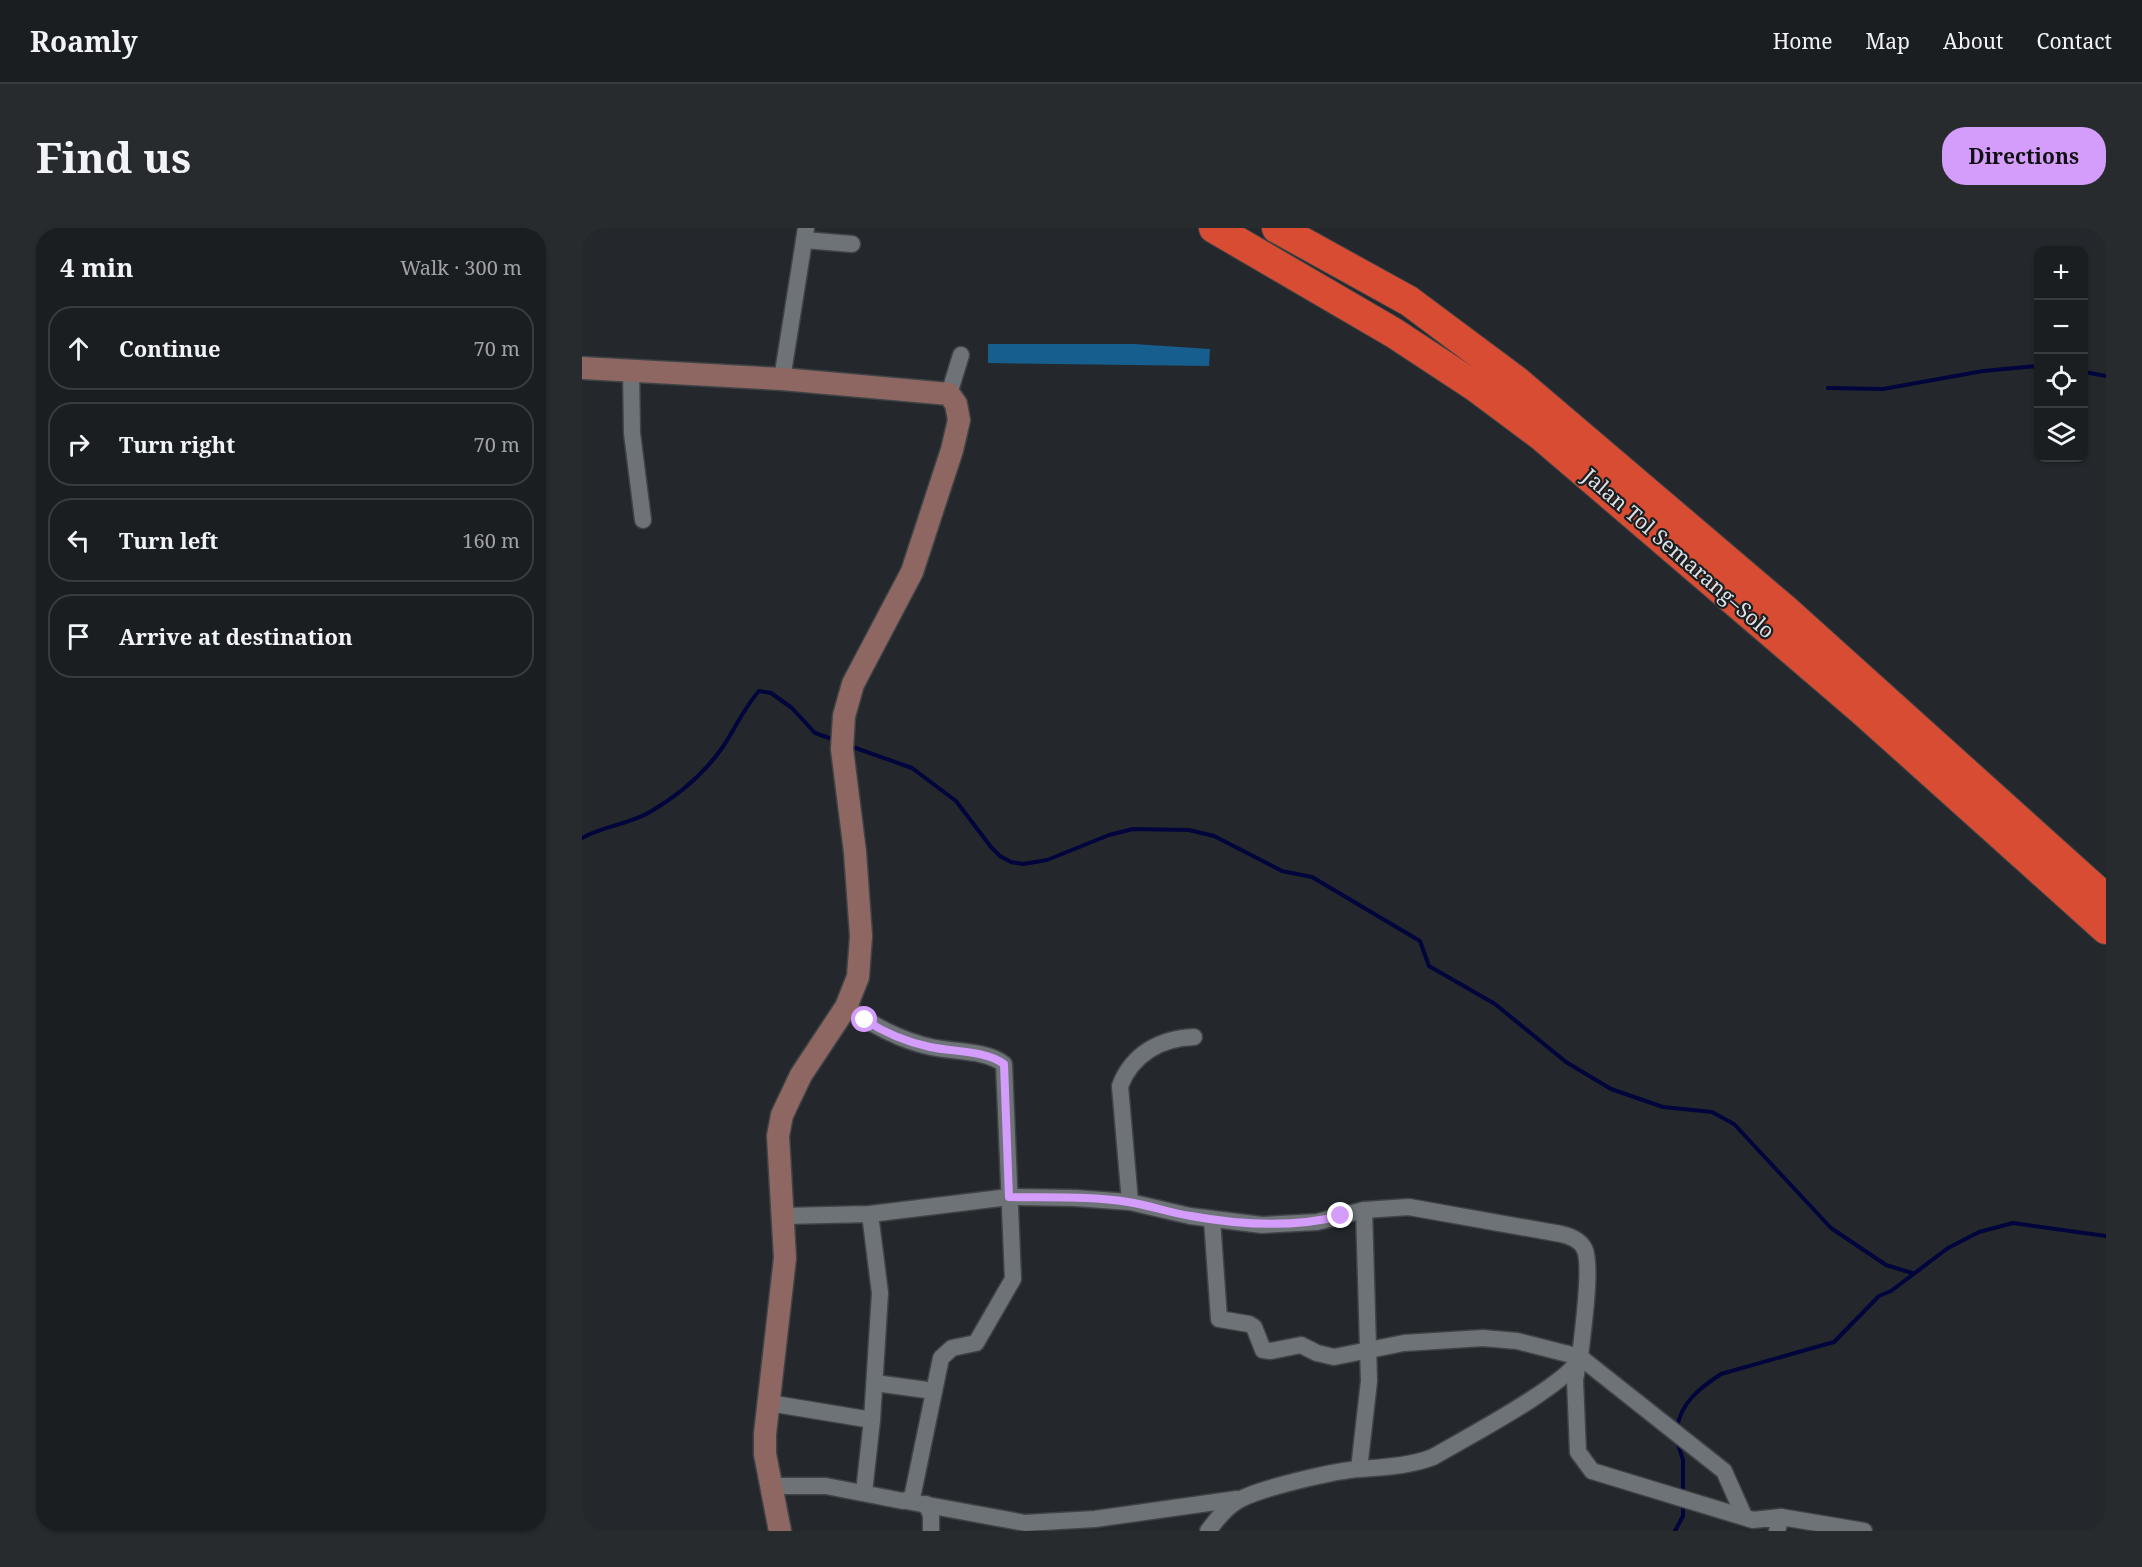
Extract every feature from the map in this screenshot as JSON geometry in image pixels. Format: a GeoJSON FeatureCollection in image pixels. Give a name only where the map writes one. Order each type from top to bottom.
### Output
{"type":"FeatureCollection","features":[{"type":"Feature","properties":{"kind":"highway","name":"Jalan Tol Semarang–Solo"},"geometry":{"type":"LineString","coordinates":[[1214,228],[1394,333],[1476,387],[1543,437],[1939,777],[2106,929]]}},
{"type":"Feature","properties":{"kind":"highway","name":"Jalan Tol Semarang–Solo"},"geometry":{"type":"LineString","coordinates":[[1276,228],[1409,301],[1515,380],[1784,609],[2106,899]]}},
{"type":"Feature","properties":{"kind":"street"},"geometry":{"type":"LineString","coordinates":[[782,379],[805,234],[852,244]]}},
{"type":"Feature","properties":{"kind":"street"},"geometry":{"type":"LineString","coordinates":[[949,394],[962,355]]}},
{"type":"Feature","properties":{"kind":"street"},"geometry":{"type":"LineString","coordinates":[[582,368],[782,379],[949,394],[956,404],[959,420],[949,461],[912,572],[853,684],[843,716],[842,749],[855,852],[861,936],[858,977],[846,1007],[801,1075],[782,1115],[778,1136],[785,1258],[765,1454],[780,1531]]}},
{"type":"Feature","properties":{"kind":"street"},"geometry":{"type":"LineString","coordinates":[[631,369],[632,433],[643,520]]}},
{"type":"Feature","properties":{"kind":"street"},"geometry":{"type":"LineString","coordinates":[[846,1007],[884,1032],[929,1047],[987,1056],[1004,1064],[1013,1280],[976,1343],[952,1348],[943,1355],[912,1498],[906,1501]]}},
{"type":"Feature","properties":{"kind":"street"},"geometry":{"type":"LineString","coordinates":[[1130,1202],[1120,1086],[1124,1076],[1149,1049],[1163,1042],[1194,1038]]}},
{"type":"Feature","properties":{"kind":"street"},"geometry":{"type":"LineString","coordinates":[[784,1216],[870,1214],[1009,1197],[1075,1198],[1130,1202],[1212,1219],[1262,1225],[1317,1222],[1364,1210],[1408,1207],[1561,1234],[1579,1241],[1586,1251],[1587,1274],[1575,1380],[1578,1452],[1592,1471],[1641,1488],[1753,1520],[1864,1531]]}},
{"type":"Feature","properties":{"kind":"street"},"geometry":{"type":"LineString","coordinates":[[1359,1468],[1369,1381],[1364,1210]]}},
{"type":"Feature","properties":{"kind":"street"},"geometry":{"type":"LineString","coordinates":[[864,1492],[875,1383],[880,1293],[870,1214]]}},
{"type":"Feature","properties":{"kind":"street"},"geometry":{"type":"LineString","coordinates":[[1212,1219],[1220,1320],[1249,1324],[1254,1328],[1263,1350],[1271,1351],[1301,1345],[1317,1353],[1334,1357],[1404,1343],[1483,1338],[1517,1341],[1579,1359],[1724,1470],[1744,1516]]}},
{"type":"Feature","properties":{"kind":"street"},"geometry":{"type":"LineString","coordinates":[[771,1486],[826,1486],[1025,1524],[1095,1519],[1241,1499],[1301,1481],[1359,1468],[1421,1462],[1509,1413],[1579,1359]]}},
{"type":"Feature","properties":{"kind":"street"},"geometry":{"type":"LineString","coordinates":[[875,1383],[934,1391]]}},
{"type":"Feature","properties":{"kind":"street"},"geometry":{"type":"LineString","coordinates":[[769,1403],[872,1420]]}},
{"type":"Feature","properties":{"kind":"street"},"geometry":{"type":"LineString","coordinates":[[1208,1531],[1225,1511],[1241,1499]]}},
{"type":"Feature","properties":{"kind":"street"},"geometry":{"type":"LineString","coordinates":[[926,1504],[931,1515],[931,1531]]}},
{"type":"Feature","properties":{"kind":"building"},"geometry":{"type":"Polygon","coordinates":[[[988,344],[1134,344],[1210,349],[1209,366],[988,363],[988,344]]]}},
{"type":"Feature","properties":{"kind":"waterway"},"geometry":{"type":"LineString","coordinates":[[1828,388],[1883,389],[1983,371],[2034,366]]}},
{"type":"Feature","properties":{"kind":"waterway"},"geometry":{"type":"LineString","coordinates":[[2088,373],[2106,376]]}},
{"type":"Feature","properties":{"kind":"waterway"},"geometry":{"type":"LineString","coordinates":[[582,838],[642,816],[671,799],[690,784],[722,748],[759,691],[771,693],[792,708],[815,733],[835,740]]}},
{"type":"Feature","properties":{"kind":"waterway"},"geometry":{"type":"LineString","coordinates":[[850,746],[912,768],[956,801],[991,847],[1011,862],[1023,864],[1047,860],[1109,835],[1133,829],[1189,830],[1214,836],[1282,871],[1312,877],[1420,941],[1429,966],[1495,1004],[1566,1062],[1611,1089],[1663,1107],[1712,1112],[1734,1124],[1831,1228],[1886,1265],[1912,1273]]}},
{"type":"Feature","properties":{"kind":"waterway"},"geometry":{"type":"LineString","coordinates":[[1677,1428],[1687,1403],[1699,1390],[1721,1374],[1834,1342],[1879,1296],[1891,1291],[1948,1248],[1979,1232],[2013,1223],[2106,1236]]}},
{"type":"Feature","properties":{"kind":"waterway"},"geometry":{"type":"LineString","coordinates":[[1677,1441],[1683,1460],[1683,1492]]}},
{"type":"Feature","properties":{"kind":"waterway"},"geometry":{"type":"LineString","coordinates":[[1675,1531],[1683,1516],[1683,1503]]}},
{"type":"Feature","properties":{"kind":"route"},"geometry":{"type":"LineString","coordinates":[[865,1020],[884,1032],[929,1047],[987,1056],[998,1059],[1004,1064],[1009,1197],[1130,1202],[1190,1216],[1262,1225],[1317,1222],[1341,1216]]}}]}
